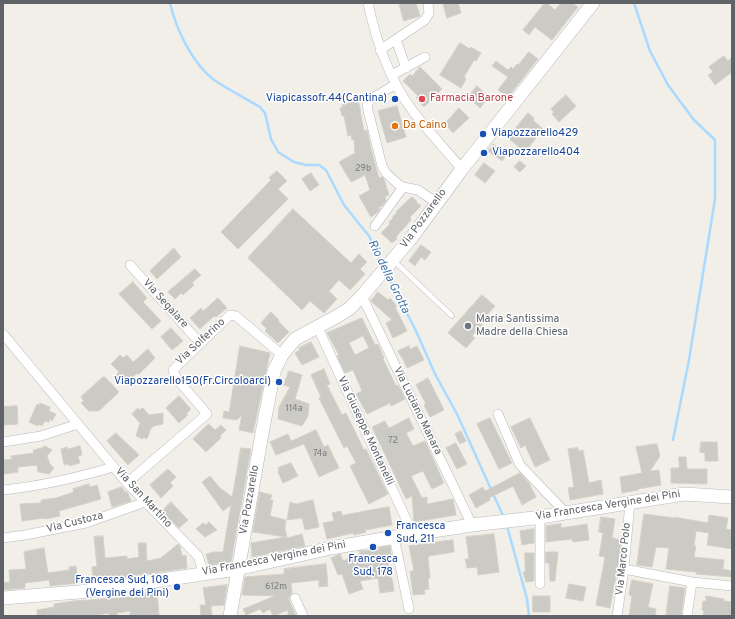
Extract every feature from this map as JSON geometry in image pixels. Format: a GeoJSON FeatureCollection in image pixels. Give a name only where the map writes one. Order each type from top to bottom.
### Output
{"type":"FeatureCollection","features":[{"type":"Feature","properties":{"kind":"street"},"geometry":{"type":"LineString","coordinates":[[368,3],[372,24],[380,50],[396,84],[412,110],[462,169]]}},
{"type":"Feature","properties":{"kind":"street"},"geometry":{"type":"LineString","coordinates":[[380,50],[425,20],[429,13],[428,3]]}},
{"type":"Feature","properties":{"kind":"street","name":"Via Pozzarello"},"geometry":{"type":"LineString","coordinates":[[230,616],[274,371],[282,355],[295,339],[318,328],[349,308],[362,296],[412,237],[462,169],[593,3]]}},
{"type":"Feature","properties":{"kind":"street"},"geometry":{"type":"LineString","coordinates":[[396,40],[406,68]]}},
{"type":"Feature","properties":{"kind":"street"},"geometry":{"type":"LineString","coordinates":[[392,75],[425,57]]}},
{"type":"Feature","properties":{"kind":"street"},"geometry":{"type":"LineString","coordinates":[[396,84],[371,99],[367,104],[382,166],[386,173],[398,184],[403,187],[418,190],[436,203]]}},
{"type":"Feature","properties":{"kind":"street"},"geometry":{"type":"LineString","coordinates":[[375,226],[403,187]]}},
{"type":"Feature","properties":{"kind":"street","name":"Via Segalare"},"geometry":{"type":"LineString","coordinates":[[130,265],[200,343]]}},
{"type":"Feature","properties":{"kind":"street","name":"Via Luciano Manara"},"geometry":{"type":"LineString","coordinates":[[362,296],[472,525]]}},
{"type":"Feature","properties":{"kind":"street","name":"Via Solferino"},"geometry":{"type":"LineString","coordinates":[[127,484],[206,414],[173,372],[174,368],[228,317],[233,315],[241,320],[282,355]]}},
{"type":"Feature","properties":{"kind":"street","name":"Via Giuseppe Montanelli"},"geometry":{"type":"LineString","coordinates":[[318,328],[413,534]]}},
{"type":"Feature","properties":{"kind":"street","name":"Via San Martino"},"geometry":{"type":"LineString","coordinates":[[3,334],[127,484],[198,556],[204,574]]}},
{"type":"Feature","properties":{"kind":"street"},"geometry":{"type":"LineString","coordinates":[[498,414],[520,464],[565,512]]}},
{"type":"Feature","properties":{"kind":"street"},"geometry":{"type":"LineString","coordinates":[[3,442],[41,436],[78,424]]}},
{"type":"Feature","properties":{"kind":"street"},"geometry":{"type":"LineString","coordinates":[[3,490],[33,487],[76,478],[113,467]]}},
{"type":"Feature","properties":{"kind":"street","name":"Via Francesca Vergine dei Pini"},"geometry":{"type":"LineString","coordinates":[[3,598],[79,592],[238,569],[331,548],[394,537],[472,525],[540,517],[684,494],[732,497]]}},
{"type":"Feature","properties":{"kind":"street","name":"Via Custoza"},"geometry":{"type":"LineString","coordinates":[[3,538],[86,523],[145,502]]}},
{"type":"Feature","properties":{"kind":"street","name":"Via Marco Polo"},"geometry":{"type":"LineString","coordinates":[[617,616],[624,570],[630,502]]}},
{"type":"Feature","properties":{"kind":"street"},"geometry":{"type":"LineString","coordinates":[[540,517],[540,584]]}},
{"type":"Feature","properties":{"kind":"street"},"geometry":{"type":"LineString","coordinates":[[394,537],[409,609]]}},
{"type":"Feature","properties":{"kind":"street"},"geometry":{"type":"LineString","coordinates":[[624,570],[692,582],[732,586]]}},
{"type":"Feature","properties":{"kind":"street"},"geometry":{"type":"LineString","coordinates":[[687,616],[692,582]]}},
{"type":"Feature","properties":{"kind":"street"},"geometry":{"type":"LineString","coordinates":[[295,598],[303,616]]}},
{"type":"Feature","properties":{"kind":"lane"},"geometry":{"type":"LineString","coordinates":[[391,262],[452,316]]}},
{"type":"Feature","properties":{"kind":"building"},"geometry":{"type":"Polygon","coordinates":[[[399,3],[416,3],[420,16],[404,21],[399,3]]]}},
{"type":"Feature","properties":{"kind":"building"},"geometry":{"type":"Polygon","coordinates":[[[443,3],[458,3],[461,13],[447,18],[443,3]]]}},
{"type":"Feature","properties":{"kind":"building"},"geometry":{"type":"Polygon","coordinates":[[[545,3],[555,10],[561,3],[572,3],[578,7],[552,40],[535,27],[529,35],[523,30],[545,3]]]}},
{"type":"Feature","properties":{"kind":"building"},"geometry":{"type":"Polygon","coordinates":[[[460,43],[481,53],[476,61],[474,60],[464,77],[466,79],[461,88],[440,75],[460,43]]]}},
{"type":"Feature","properties":{"kind":"building"},"geometry":{"type":"Polygon","coordinates":[[[529,52],[538,59],[508,97],[498,90],[508,77],[492,66],[496,61],[508,70],[511,67],[513,69],[529,52]]]}},
{"type":"Feature","properties":{"kind":"building"},"geometry":{"type":"Polygon","coordinates":[[[724,56],[728,61],[732,57],[732,72],[715,85],[708,75],[713,72],[709,67],[724,56]]]}},
{"type":"Feature","properties":{"kind":"building"},"geometry":{"type":"Polygon","coordinates":[[[420,67],[442,89],[424,107],[416,98],[418,96],[403,81],[410,74],[412,76],[420,67]]]}},
{"type":"Feature","properties":{"kind":"building"},"geometry":{"type":"Polygon","coordinates":[[[477,86],[489,97],[480,108],[468,97],[477,86]]]}},
{"type":"Feature","properties":{"kind":"building"},"geometry":{"type":"Polygon","coordinates":[[[566,95],[576,106],[559,122],[552,114],[554,112],[551,109],[566,95]]]}},
{"type":"Feature","properties":{"kind":"building"},"geometry":{"type":"Polygon","coordinates":[[[358,99],[364,131],[367,130],[379,178],[382,177],[384,179],[389,195],[385,196],[386,201],[379,207],[380,209],[378,212],[371,217],[359,196],[370,190],[365,175],[351,182],[339,162],[355,153],[354,139],[352,140],[351,135],[348,136],[344,116],[342,116],[340,108],[343,107],[342,105],[349,103],[348,101],[358,99]]]}},
{"type":"Feature","properties":{"kind":"building"},"geometry":{"type":"Polygon","coordinates":[[[397,106],[406,137],[387,143],[378,111],[397,106]]]}},
{"type":"Feature","properties":{"kind":"building"},"geometry":{"type":"Polygon","coordinates":[[[459,108],[469,118],[453,133],[445,124],[459,108]]]}},
{"type":"Feature","properties":{"kind":"building"},"geometry":{"type":"Polygon","coordinates":[[[528,113],[543,129],[525,152],[508,138],[528,113]]]}},
{"type":"Feature","properties":{"kind":"building"},"geometry":{"type":"Polygon","coordinates":[[[493,144],[507,154],[502,161],[488,151],[493,144]]]}},
{"type":"Feature","properties":{"kind":"building"},"geometry":{"type":"Polygon","coordinates":[[[520,161],[526,166],[520,172],[514,167],[520,161]]]}},
{"type":"Feature","properties":{"kind":"building"},"geometry":{"type":"Polygon","coordinates":[[[484,163],[495,171],[485,183],[475,175],[484,163]]]}},
{"type":"Feature","properties":{"kind":"building"},"geometry":{"type":"Polygon","coordinates":[[[277,171],[287,181],[278,189],[288,199],[238,249],[221,232],[271,180],[269,178],[277,171]]]}},
{"type":"Feature","properties":{"kind":"building"},"geometry":{"type":"Polygon","coordinates":[[[311,173],[319,185],[310,191],[302,179],[311,173]]]}},
{"type":"Feature","properties":{"kind":"building"},"geometry":{"type":"Polygon","coordinates":[[[412,197],[421,206],[410,217],[411,220],[396,237],[397,239],[392,243],[381,233],[390,224],[389,222],[397,213],[396,212],[412,197]]]}},
{"type":"Feature","properties":{"kind":"building"},"geometry":{"type":"Polygon","coordinates":[[[293,209],[351,263],[359,254],[367,262],[360,269],[365,274],[350,290],[339,280],[329,291],[337,299],[324,313],[310,301],[302,310],[248,258],[293,209]]]}},
{"type":"Feature","properties":{"kind":"building"},"geometry":{"type":"Polygon","coordinates":[[[421,245],[431,252],[425,260],[421,257],[415,266],[409,261],[421,245]]]}},
{"type":"Feature","properties":{"kind":"building"},"geometry":{"type":"Polygon","coordinates":[[[174,248],[181,257],[157,279],[150,271],[174,248]]]}},
{"type":"Feature","properties":{"kind":"building"},"geometry":{"type":"Polygon","coordinates":[[[195,269],[201,275],[192,283],[194,285],[183,295],[181,293],[175,299],[168,292],[195,269]]]}},
{"type":"Feature","properties":{"kind":"building"},"geometry":{"type":"Polygon","coordinates":[[[133,282],[147,298],[143,302],[161,321],[152,329],[119,294],[133,282]]]}},
{"type":"Feature","properties":{"kind":"building"},"geometry":{"type":"Polygon","coordinates":[[[378,292],[388,300],[390,298],[397,306],[395,307],[407,331],[393,338],[386,323],[392,320],[371,301],[378,292]]]}},
{"type":"Feature","properties":{"kind":"building","name":"Maria Santissima Madre della Chiesa"},"geometry":{"type":"Polygon","coordinates":[[[482,295],[495,306],[486,316],[488,318],[472,336],[475,338],[466,348],[448,333],[482,295]]]}},
{"type":"Feature","properties":{"kind":"building"},"geometry":{"type":"Polygon","coordinates":[[[218,298],[227,308],[216,317],[214,316],[200,329],[190,318],[201,308],[203,311],[218,298]]]}},
{"type":"Feature","properties":{"kind":"building"},"geometry":{"type":"Polygon","coordinates":[[[271,312],[289,332],[278,343],[265,331],[267,329],[261,323],[271,312]]]}},
{"type":"Feature","properties":{"kind":"building"},"geometry":{"type":"Polygon","coordinates":[[[362,318],[375,345],[378,344],[384,358],[383,359],[396,386],[398,385],[405,399],[391,406],[390,403],[367,414],[356,394],[362,391],[353,370],[345,373],[337,356],[339,355],[327,333],[362,318]],[[363,336],[349,343],[355,355],[369,348],[363,336]]]}},
{"type":"Feature","properties":{"kind":"building"},"geometry":{"type":"Polygon","coordinates":[[[171,328],[183,341],[172,350],[161,337],[171,328]]]}},
{"type":"Feature","properties":{"kind":"building"},"geometry":{"type":"Polygon","coordinates":[[[311,342],[319,357],[302,365],[295,353],[300,350],[299,348],[311,342]]]}},
{"type":"Feature","properties":{"kind":"building"},"geometry":{"type":"Polygon","coordinates":[[[240,346],[270,353],[253,433],[239,430],[242,415],[237,420],[223,418],[224,411],[229,412],[240,346]]]}},
{"type":"Feature","properties":{"kind":"building"},"geometry":{"type":"Polygon","coordinates":[[[409,346],[410,349],[417,346],[424,360],[407,368],[398,351],[409,346]]]}},
{"type":"Feature","properties":{"kind":"building"},"geometry":{"type":"Polygon","coordinates":[[[148,349],[155,358],[138,375],[137,373],[130,380],[114,377],[119,372],[111,364],[120,355],[123,358],[127,355],[133,362],[148,349]]]}},
{"type":"Feature","properties":{"kind":"building"},"geometry":{"type":"Polygon","coordinates":[[[324,369],[330,384],[327,385],[342,415],[346,413],[388,494],[369,504],[350,466],[356,463],[347,446],[344,448],[319,398],[321,397],[311,375],[324,369]]]}},
{"type":"Feature","properties":{"kind":"building"},"geometry":{"type":"Polygon","coordinates":[[[289,371],[302,375],[295,399],[309,404],[308,416],[302,426],[278,419],[279,407],[290,387],[284,385],[289,371]]]}},
{"type":"Feature","properties":{"kind":"building"},"geometry":{"type":"Polygon","coordinates":[[[103,377],[105,377],[119,392],[99,411],[89,411],[81,403],[84,401],[81,397],[103,377]]]}},
{"type":"Feature","properties":{"kind":"building"},"geometry":{"type":"Polygon","coordinates":[[[428,378],[444,410],[430,417],[424,405],[426,404],[416,385],[428,378]]]}},
{"type":"Feature","properties":{"kind":"building"},"geometry":{"type":"Polygon","coordinates":[[[179,396],[191,409],[186,414],[188,415],[179,423],[166,408],[179,396]]]}},
{"type":"Feature","properties":{"kind":"building"},"geometry":{"type":"Polygon","coordinates":[[[40,403],[50,407],[49,411],[56,414],[52,421],[50,419],[49,422],[45,421],[42,426],[39,424],[38,426],[29,422],[37,404],[39,405],[40,403]]]}},
{"type":"Feature","properties":{"kind":"building"},"geometry":{"type":"Polygon","coordinates":[[[17,406],[18,424],[3,425],[4,407],[17,406]]]}},
{"type":"Feature","properties":{"kind":"building"},"geometry":{"type":"Polygon","coordinates":[[[138,408],[139,410],[143,408],[149,415],[163,413],[163,424],[151,428],[147,439],[136,436],[140,423],[132,414],[138,408]]]}},
{"type":"Feature","properties":{"kind":"building"},"geometry":{"type":"Polygon","coordinates":[[[409,418],[414,429],[406,433],[413,446],[425,441],[444,483],[432,489],[423,471],[411,476],[422,498],[427,497],[427,504],[453,499],[456,515],[414,522],[412,496],[406,499],[372,427],[385,421],[389,428],[409,418]]]}},
{"type":"Feature","properties":{"kind":"building"},"geometry":{"type":"Polygon","coordinates":[[[490,418],[512,463],[499,469],[477,424],[490,418]]]}},
{"type":"Feature","properties":{"kind":"building"},"geometry":{"type":"Polygon","coordinates":[[[530,418],[550,460],[535,467],[525,445],[521,448],[511,427],[530,418]]]}},
{"type":"Feature","properties":{"kind":"building"},"geometry":{"type":"Polygon","coordinates":[[[209,424],[215,430],[221,425],[226,430],[220,436],[221,438],[206,452],[193,439],[209,424]]]}},
{"type":"Feature","properties":{"kind":"building"},"geometry":{"type":"Polygon","coordinates":[[[316,430],[324,447],[328,445],[339,468],[319,477],[304,444],[276,455],[270,442],[288,434],[291,441],[316,430]]]}},
{"type":"Feature","properties":{"kind":"building"},"geometry":{"type":"Polygon","coordinates":[[[461,431],[466,441],[460,444],[455,434],[461,431]]]}},
{"type":"Feature","properties":{"kind":"building"},"geometry":{"type":"Polygon","coordinates":[[[116,433],[139,455],[128,465],[107,441],[116,433]]]}},
{"type":"Feature","properties":{"kind":"building"},"geometry":{"type":"Polygon","coordinates":[[[701,442],[717,442],[718,461],[705,461],[705,453],[700,452],[701,442]]]}},
{"type":"Feature","properties":{"kind":"building"},"geometry":{"type":"Polygon","coordinates":[[[456,443],[467,464],[457,469],[446,448],[456,443]]]}},
{"type":"Feature","properties":{"kind":"building"},"geometry":{"type":"Polygon","coordinates":[[[657,444],[660,456],[650,471],[659,470],[661,485],[622,493],[620,477],[642,473],[636,447],[657,444]]]}},
{"type":"Feature","properties":{"kind":"building"},"geometry":{"type":"Polygon","coordinates":[[[45,446],[52,450],[47,456],[50,464],[54,468],[49,474],[38,472],[37,465],[18,467],[18,472],[4,474],[3,460],[12,459],[11,456],[34,453],[33,450],[45,446]]]}},
{"type":"Feature","properties":{"kind":"building"},"geometry":{"type":"Polygon","coordinates":[[[80,446],[82,455],[78,456],[80,463],[69,466],[69,464],[64,465],[61,449],[80,446]]]}},
{"type":"Feature","properties":{"kind":"building"},"geometry":{"type":"Polygon","coordinates":[[[241,448],[251,449],[231,562],[209,565],[206,554],[223,552],[231,505],[223,511],[202,482],[210,476],[219,487],[232,497],[241,448]]]}},
{"type":"Feature","properties":{"kind":"building"},"geometry":{"type":"Polygon","coordinates":[[[578,448],[578,451],[583,450],[589,483],[601,480],[603,494],[570,500],[568,488],[574,487],[568,449],[578,448]]]}},
{"type":"Feature","properties":{"kind":"building"},"geometry":{"type":"Polygon","coordinates":[[[679,457],[686,457],[687,469],[707,469],[707,484],[671,483],[671,468],[679,468],[679,457]]]}},
{"type":"Feature","properties":{"kind":"building"},"geometry":{"type":"Polygon","coordinates":[[[291,463],[298,476],[283,483],[278,472],[278,468],[291,463]]]}},
{"type":"Feature","properties":{"kind":"building"},"geometry":{"type":"Polygon","coordinates":[[[168,469],[176,477],[170,483],[173,486],[161,498],[150,485],[168,469]]]}},
{"type":"Feature","properties":{"kind":"building"},"geometry":{"type":"Polygon","coordinates":[[[520,473],[529,483],[536,497],[522,505],[513,486],[489,498],[490,500],[476,508],[469,495],[483,487],[485,491],[520,473]]]}},
{"type":"Feature","properties":{"kind":"building"},"geometry":{"type":"Polygon","coordinates":[[[89,484],[90,487],[97,485],[101,499],[59,511],[60,516],[22,521],[20,504],[41,503],[41,500],[56,498],[74,492],[73,489],[89,484]]]}},
{"type":"Feature","properties":{"kind":"building"},"geometry":{"type":"Polygon","coordinates":[[[122,487],[125,492],[128,493],[131,501],[112,507],[108,492],[122,487]]]}},
{"type":"Feature","properties":{"kind":"building"},"geometry":{"type":"Polygon","coordinates":[[[260,492],[272,495],[270,500],[273,500],[270,516],[286,520],[285,528],[287,538],[302,534],[305,546],[252,557],[251,543],[286,537],[253,532],[260,492]]]}},
{"type":"Feature","properties":{"kind":"building"},"geometry":{"type":"Polygon","coordinates":[[[313,500],[319,527],[305,530],[302,518],[287,520],[290,502],[296,504],[313,500]]]}},
{"type":"Feature","properties":{"kind":"building"},"geometry":{"type":"Polygon","coordinates":[[[171,502],[188,520],[179,528],[162,511],[171,502]]]}},
{"type":"Feature","properties":{"kind":"building"},"geometry":{"type":"Polygon","coordinates":[[[389,507],[392,525],[365,530],[366,532],[354,535],[353,533],[327,539],[323,523],[334,521],[332,513],[341,511],[342,515],[389,507]]]}},
{"type":"Feature","properties":{"kind":"building"},"geometry":{"type":"Polygon","coordinates":[[[644,514],[674,517],[708,523],[709,515],[728,518],[726,529],[732,530],[732,549],[707,545],[709,533],[696,531],[694,557],[724,560],[723,569],[732,571],[732,577],[696,574],[696,572],[666,569],[669,548],[656,547],[652,567],[637,565],[644,514]]]}},
{"type":"Feature","properties":{"kind":"building"},"geometry":{"type":"Polygon","coordinates":[[[601,517],[615,519],[612,538],[621,540],[619,561],[610,608],[596,605],[605,557],[599,556],[603,533],[599,532],[601,517]]]}},
{"type":"Feature","properties":{"kind":"building"},"geometry":{"type":"Polygon","coordinates":[[[209,522],[217,530],[205,537],[196,529],[203,523],[206,525],[209,522]]]}},
{"type":"Feature","properties":{"kind":"building"},"geometry":{"type":"Polygon","coordinates":[[[561,524],[561,528],[587,524],[589,540],[573,542],[572,539],[546,542],[546,526],[561,524]]]}},
{"type":"Feature","properties":{"kind":"building"},"geometry":{"type":"Polygon","coordinates":[[[534,529],[534,543],[522,545],[520,531],[534,529]]]}},
{"type":"Feature","properties":{"kind":"building"},"geometry":{"type":"Polygon","coordinates":[[[494,534],[499,572],[478,575],[477,567],[467,568],[465,559],[469,559],[466,537],[494,534]]]}},
{"type":"Feature","properties":{"kind":"building"},"geometry":{"type":"Polygon","coordinates":[[[103,536],[105,558],[127,556],[127,559],[139,557],[138,543],[146,543],[147,561],[161,558],[178,544],[180,546],[182,556],[186,555],[187,568],[93,582],[92,567],[97,566],[94,537],[103,536]]]}},
{"type":"Feature","properties":{"kind":"building"},"geometry":{"type":"Polygon","coordinates":[[[453,540],[454,552],[429,556],[429,589],[424,590],[425,594],[413,595],[410,571],[414,571],[409,546],[453,540]]]}},
{"type":"Feature","properties":{"kind":"building"},"geometry":{"type":"Polygon","coordinates":[[[390,546],[392,561],[388,562],[394,591],[380,593],[378,578],[360,581],[363,589],[349,594],[342,574],[338,575],[331,558],[340,554],[343,561],[360,554],[359,551],[379,550],[378,548],[390,546]]]}},
{"type":"Feature","properties":{"kind":"building"},"geometry":{"type":"Polygon","coordinates":[[[44,548],[48,573],[69,570],[69,567],[76,566],[78,583],[50,586],[49,580],[25,583],[25,588],[3,590],[3,583],[10,582],[9,570],[26,569],[24,552],[44,548]]]}},
{"type":"Feature","properties":{"kind":"building"},"geometry":{"type":"Polygon","coordinates":[[[546,552],[558,552],[555,581],[550,581],[549,563],[546,563],[546,552]]]}},
{"type":"Feature","properties":{"kind":"building"},"geometry":{"type":"Polygon","coordinates":[[[525,553],[534,553],[534,581],[526,582],[523,572],[525,572],[525,553]]]}},
{"type":"Feature","properties":{"kind":"building"},"geometry":{"type":"Polygon","coordinates":[[[326,564],[328,586],[319,587],[319,580],[291,583],[292,593],[289,600],[296,616],[288,616],[288,610],[273,616],[270,609],[263,613],[260,609],[246,615],[243,609],[275,596],[242,595],[245,577],[284,574],[284,569],[326,564]]]}},
{"type":"Feature","properties":{"kind":"building"},"geometry":{"type":"Polygon","coordinates":[[[632,580],[653,584],[648,607],[656,609],[655,616],[629,616],[632,596],[629,595],[632,580]]]}},
{"type":"Feature","properties":{"kind":"building"},"geometry":{"type":"Polygon","coordinates":[[[569,584],[586,587],[583,601],[566,598],[569,584]]]}},
{"type":"Feature","properties":{"kind":"building"},"geometry":{"type":"Polygon","coordinates":[[[227,585],[224,605],[211,606],[212,616],[201,616],[200,605],[206,605],[203,588],[227,585]]]}},
{"type":"Feature","properties":{"kind":"building"},"geometry":{"type":"Polygon","coordinates":[[[670,586],[685,588],[681,616],[666,616],[670,586]]]}},
{"type":"Feature","properties":{"kind":"building"},"geometry":{"type":"Polygon","coordinates":[[[157,592],[159,615],[130,616],[130,611],[117,613],[117,616],[109,616],[109,613],[93,616],[37,616],[37,610],[54,607],[54,604],[73,601],[131,597],[130,595],[157,592]]]}},
{"type":"Feature","properties":{"kind":"building"},"geometry":{"type":"Polygon","coordinates":[[[533,596],[550,596],[550,612],[533,612],[533,596]]]}},
{"type":"Feature","properties":{"kind":"building"},"geometry":{"type":"Polygon","coordinates":[[[706,596],[732,602],[732,616],[703,616],[703,601],[706,601],[706,596]]]}},
{"type":"Feature","properties":{"kind":"waterway","name":"Rio della Grotta"},"geometry":{"type":"LineString","coordinates":[[170,3],[176,24],[186,45],[206,73],[225,87],[260,107],[265,113],[271,139],[278,152],[294,162],[306,165],[319,165],[326,170],[344,205],[369,236],[383,265]]}},
{"type":"Feature","properties":{"kind":"waterway"},"geometry":{"type":"LineString","coordinates":[[634,3],[650,51],[668,85],[694,120],[715,140],[715,199],[689,360],[673,440]]}},
{"type":"Feature","properties":{"kind":"waterway","name":"Rio della Grotta"},"geometry":{"type":"LineString","coordinates":[[387,274],[416,331],[435,374],[457,414],[504,518]]}},
{"type":"Feature","properties":{"kind":"waterway","name":"Rio della Grotta"},"geometry":{"type":"LineString","coordinates":[[507,526],[527,599],[529,616]]}},
{"type":"Feature","properties":{"kind":"place","name":"Viapicassofr.44(Cantina)"},"geometry":{"type":"Point","coordinates":[395,99]}},
{"type":"Feature","properties":{"kind":"place","name":"Farmacia Barone"},"geometry":{"type":"Point","coordinates":[422,99]}},
{"type":"Feature","properties":{"kind":"place","name":"Da Caino"},"geometry":{"type":"Point","coordinates":[395,126]}},
{"type":"Feature","properties":{"kind":"place","name":"Viapozzarello429"},"geometry":{"type":"Point","coordinates":[483,134]}},
{"type":"Feature","properties":{"kind":"place","name":"Viapozzarello404"},"geometry":{"type":"Point","coordinates":[484,153]}},
{"type":"Feature","properties":{"kind":"place","name":"Maria Santissima Madre della Chiesa"},"geometry":{"type":"Point","coordinates":[468,326]}},
{"type":"Feature","properties":{"kind":"place","name":"Viapozzarello150(Fr.Circoloarci)"},"geometry":{"type":"Point","coordinates":[279,382]}},
{"type":"Feature","properties":{"kind":"place","name":"Francesca Sud, 211"},"geometry":{"type":"Point","coordinates":[388,533]}},
{"type":"Feature","properties":{"kind":"place","name":"Francesca Sud, 178"},"geometry":{"type":"Point","coordinates":[373,547]}},
{"type":"Feature","properties":{"kind":"place","name":"Francesca Sud, 108 (Vergine dei Pini)"},"geometry":{"type":"Point","coordinates":[177,587]}}]}
